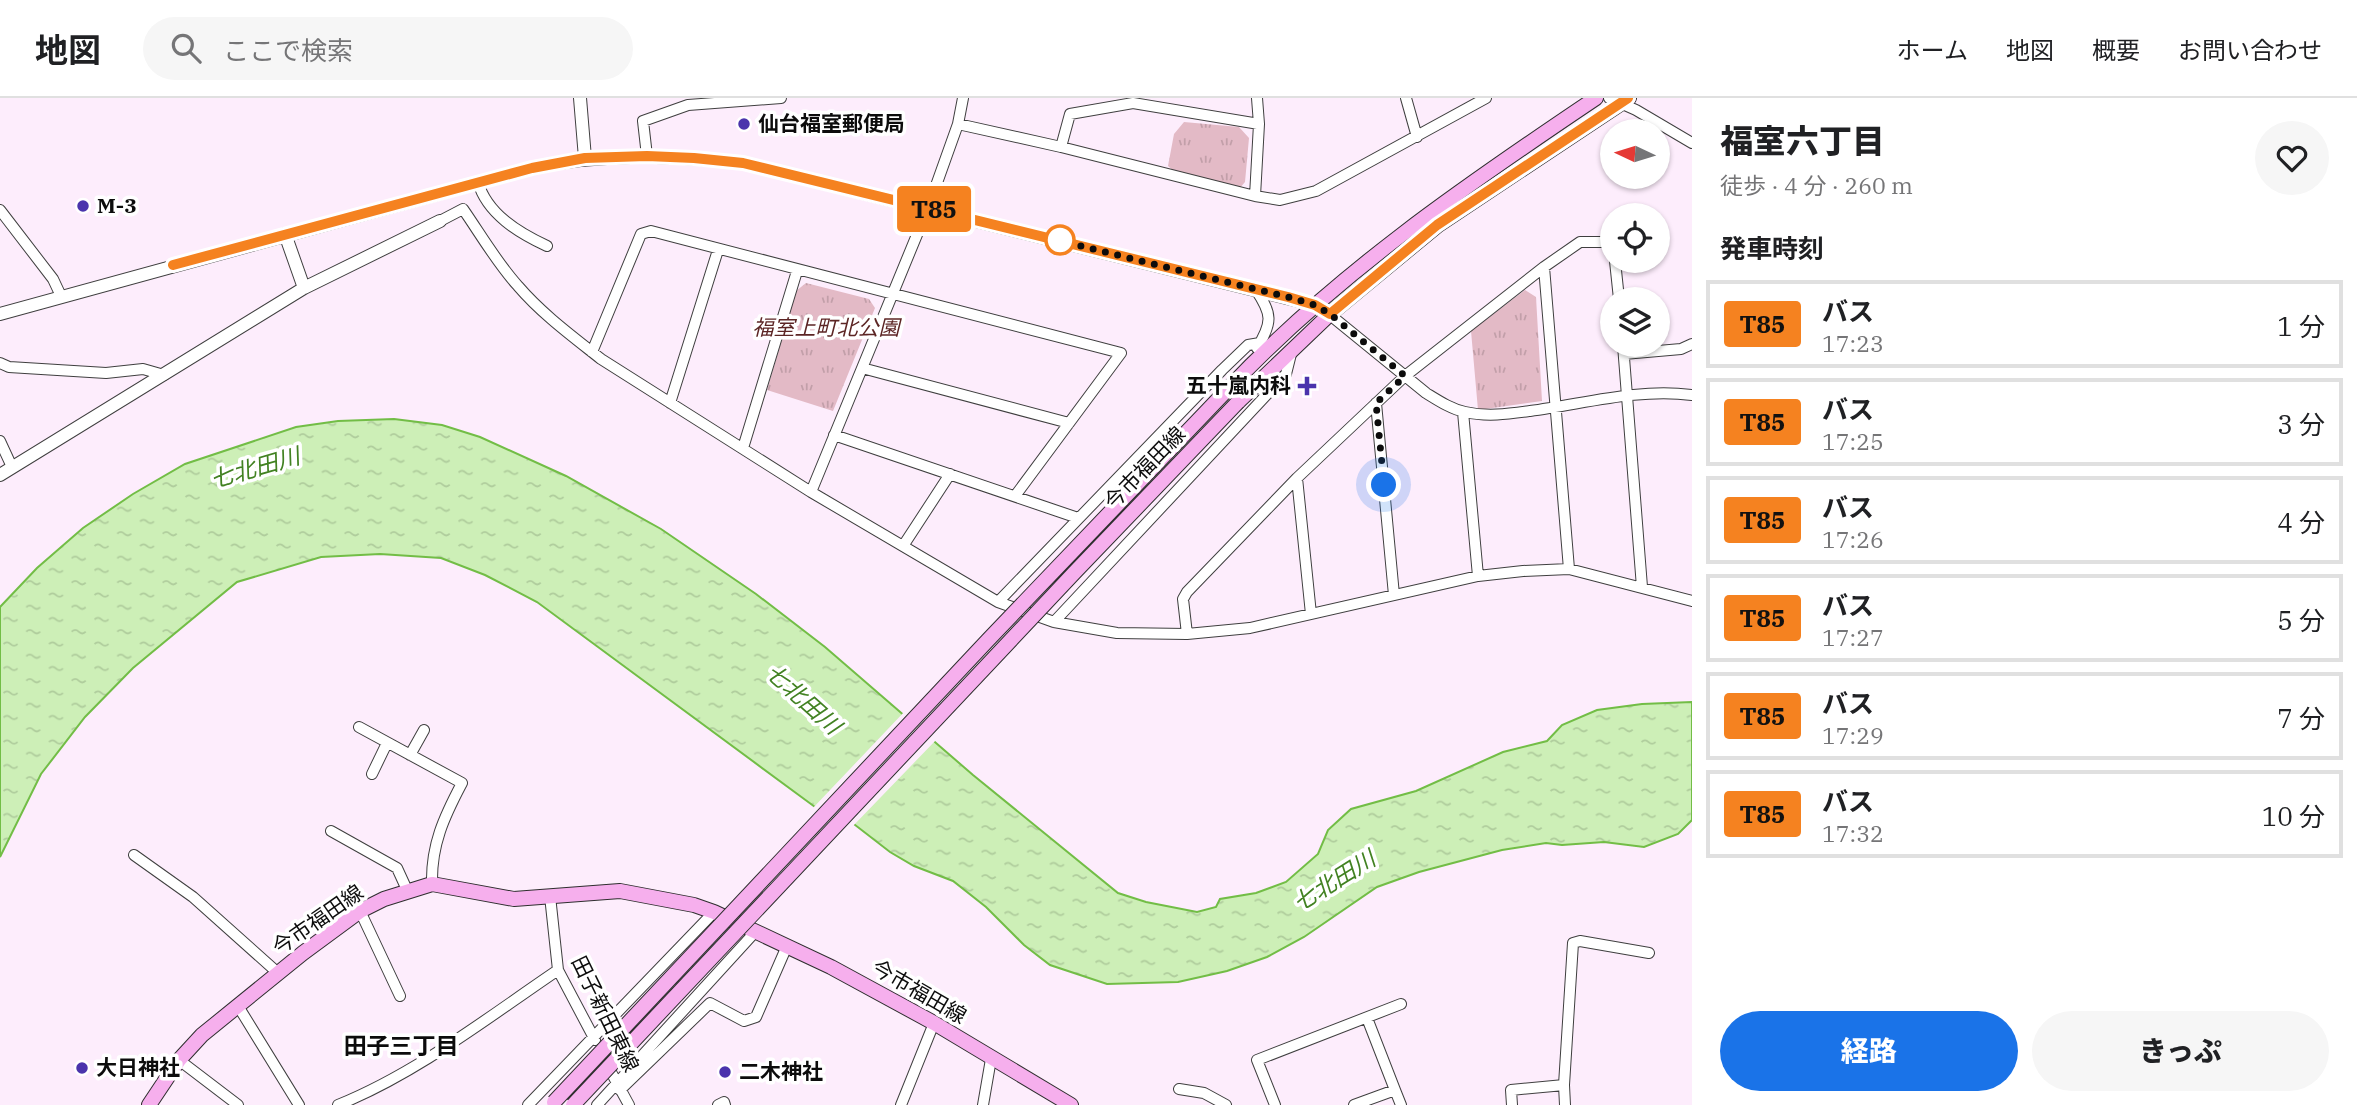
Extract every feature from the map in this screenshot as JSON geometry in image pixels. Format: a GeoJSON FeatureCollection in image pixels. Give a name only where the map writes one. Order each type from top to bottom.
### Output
{"type":"FeatureCollection","features":[{"type":"Feature","properties":{"kind":"main road","name":"今市福田線"},"geometry":{"type":"LineString","coordinates":[[553,1104],[1239,377],[1315,305],[1384,246],[1462,188],[1596,98]]}},
{"type":"Feature","properties":{"kind":"main road","name":"今市福田線"},"geometry":{"type":"LineString","coordinates":[[573,1105],[1074,573],[1293,347],[1437,225],[1619,99]]}},
{"type":"Feature","properties":{"kind":"main road","name":"今市福田線"},"geometry":{"type":"LineString","coordinates":[[149,1105],[179,1060],[202,1035],[278,973],[360,911],[384,899],[432,884],[514,899],[620,891],[694,905],[831,967],[934,1023],[1071,1105]]}},
{"type":"Feature","properties":{"kind":"street"},"geometry":{"type":"LineString","coordinates":[[580,98],[585,158]]}},
{"type":"Feature","properties":{"kind":"street"},"geometry":{"type":"LineString","coordinates":[[647,156],[643,121],[688,105],[781,98]]}},
{"type":"Feature","properties":{"kind":"street"},"geometry":{"type":"LineString","coordinates":[[811,492],[928,208],[958,124],[963,98]]}},
{"type":"Feature","properties":{"kind":"street"},"geometry":{"type":"LineString","coordinates":[[1255,197],[1259,124],[1257,98]]}},
{"type":"Feature","properties":{"kind":"street"},"geometry":{"type":"LineString","coordinates":[[1406,98],[1417,137]]}},
{"type":"Feature","properties":{"kind":"street"},"geometry":{"type":"LineString","coordinates":[[958,124],[1061,147],[1255,197],[1280,200],[1316,191],[1486,98]]}},
{"type":"Feature","properties":{"kind":"street"},"geometry":{"type":"LineString","coordinates":[[1619,99],[1692,143]]}},
{"type":"Feature","properties":{"kind":"street"},"geometry":{"type":"LineString","coordinates":[[1061,147],[1070,114],[1133,103],[1259,124]]}},
{"type":"Feature","properties":{"kind":"street"},"geometry":{"type":"LineString","coordinates":[[0,314],[532,168],[585,158],[694,158],[743,163],[1315,305],[1444,405],[1463,412],[1486,415],[1556,408],[1627,395],[1670,392],[1692,395]]}},
{"type":"Feature","properties":{"kind":"street"},"geometry":{"type":"LineString","coordinates":[[478,182],[483,198],[509,224],[547,246]]}},
{"type":"Feature","properties":{"kind":"street"},"geometry":{"type":"LineString","coordinates":[[0,475],[304,288],[463,209],[530,300],[592,352],[811,492],[903,547],[998,602],[1054,622],[1117,633],[1187,634],[1250,628],[1478,576],[1569,569],[1692,601]]}},
{"type":"Feature","properties":{"kind":"street"},"geometry":{"type":"LineString","coordinates":[[0,211],[53,279],[61,296]]}},
{"type":"Feature","properties":{"kind":"street"},"geometry":{"type":"LineString","coordinates":[[592,352],[641,234],[651,231],[892,296],[1121,353],[1015,496]]}},
{"type":"Feature","properties":{"kind":"street"},"geometry":{"type":"LineString","coordinates":[[285,234],[304,288]]}},
{"type":"Feature","properties":{"kind":"street"},"geometry":{"type":"LineString","coordinates":[[1187,634],[1182,599],[1187,592],[1297,478],[1376,403],[1405,376],[1544,267],[1580,242],[1600,242]]}},
{"type":"Feature","properties":{"kind":"street"},"geometry":{"type":"LineString","coordinates":[[670,403],[718,250]]}},
{"type":"Feature","properties":{"kind":"street"},"geometry":{"type":"LineString","coordinates":[[1544,267],[1569,569]]}},
{"type":"Feature","properties":{"kind":"street"},"geometry":{"type":"LineString","coordinates":[[743,449],[797,271]]}},
{"type":"Feature","properties":{"kind":"street"},"geometry":{"type":"LineString","coordinates":[[1239,377],[1267,329],[1268,309],[1256,290]]}},
{"type":"Feature","properties":{"kind":"street"},"geometry":{"type":"LineString","coordinates":[[998,602],[1248,345],[1260,343]]}},
{"type":"Feature","properties":{"kind":"street"},"geometry":{"type":"LineString","coordinates":[[1670,349],[1681,349],[1692,344]]}},
{"type":"Feature","properties":{"kind":"street"},"geometry":{"type":"LineString","coordinates":[[1054,622],[1286,374],[1293,347]]}},
{"type":"Feature","properties":{"kind":"street"},"geometry":{"type":"LineString","coordinates":[[1624,357],[1642,587]]}},
{"type":"Feature","properties":{"kind":"street"},"geometry":{"type":"LineString","coordinates":[[0,363],[9,367],[106,373],[143,369],[164,375]]}},
{"type":"Feature","properties":{"kind":"street"},"geometry":{"type":"LineString","coordinates":[[862,368],[1069,423]]}},
{"type":"Feature","properties":{"kind":"street"},"geometry":{"type":"LineString","coordinates":[[1376,403],[1394,595]]}},
{"type":"Feature","properties":{"kind":"street"},"geometry":{"type":"LineString","coordinates":[[1463,412],[1478,576]]}},
{"type":"Feature","properties":{"kind":"street"},"geometry":{"type":"LineString","coordinates":[[834,435],[1078,518]]}},
{"type":"Feature","properties":{"kind":"street"},"geometry":{"type":"LineString","coordinates":[[0,441],[12,467]]}},
{"type":"Feature","properties":{"kind":"street"},"geometry":{"type":"LineString","coordinates":[[903,547],[950,474]]}},
{"type":"Feature","properties":{"kind":"street"},"geometry":{"type":"LineString","coordinates":[[1297,478],[1311,614]]}},
{"type":"Feature","properties":{"kind":"street"},"geometry":{"type":"LineString","coordinates":[[359,727],[462,783],[436,837],[431,866],[432,884]]}},
{"type":"Feature","properties":{"kind":"street"},"geometry":{"type":"LineString","coordinates":[[410,755],[424,730]]}},
{"type":"Feature","properties":{"kind":"street"},"geometry":{"type":"LineString","coordinates":[[372,775],[387,743]]}},
{"type":"Feature","properties":{"kind":"street"},"geometry":{"type":"LineString","coordinates":[[331,831],[397,868],[408,891]]}},
{"type":"Feature","properties":{"kind":"street"},"geometry":{"type":"LineString","coordinates":[[134,855],[193,897],[278,973]]}},
{"type":"Feature","properties":{"kind":"street","name":"田子新田東線"},"geometry":{"type":"LineString","coordinates":[[550,896],[558,970],[629,1105]]}},
{"type":"Feature","properties":{"kind":"street"},"geometry":{"type":"LineString","coordinates":[[360,911],[400,996]]}},
{"type":"Feature","properties":{"kind":"street"},"geometry":{"type":"LineString","coordinates":[[528,1105],[714,912]]}},
{"type":"Feature","properties":{"kind":"street"},"geometry":{"type":"LineString","coordinates":[[619,1087],[756,931]]}},
{"type":"Feature","properties":{"kind":"street"},"geometry":{"type":"LineString","coordinates":[[1565,1105],[1573,943],[1580,941],[1649,953]]}},
{"type":"Feature","properties":{"kind":"street"},"geometry":{"type":"LineString","coordinates":[[597,1105],[710,1003],[744,1021],[756,1017],[787,946]]}},
{"type":"Feature","properties":{"kind":"street"},"geometry":{"type":"LineString","coordinates":[[338,1105],[359,1097],[432,1056],[558,970]]}},
{"type":"Feature","properties":{"kind":"street"},"geometry":{"type":"LineString","coordinates":[[1275,1105],[1257,1060],[1401,1004]]}},
{"type":"Feature","properties":{"kind":"street"},"geometry":{"type":"LineString","coordinates":[[238,1006],[299,1105]]}},
{"type":"Feature","properties":{"kind":"street"},"geometry":{"type":"LineString","coordinates":[[1367,1018],[1401,1105]]}},
{"type":"Feature","properties":{"kind":"street"},"geometry":{"type":"LineString","coordinates":[[901,1105],[934,1023]]}},
{"type":"Feature","properties":{"kind":"street"},"geometry":{"type":"LineString","coordinates":[[983,1105],[991,1059]]}},
{"type":"Feature","properties":{"kind":"street"},"geometry":{"type":"LineString","coordinates":[[179,1060],[238,1105]]}},
{"type":"Feature","properties":{"kind":"street"},"geometry":{"type":"LineString","coordinates":[[1513,1105],[1511,1090],[1564,1084]]}},
{"type":"Feature","properties":{"kind":"street"},"geometry":{"type":"LineString","coordinates":[[1179,1089],[1204,1093],[1226,1105]]}},
{"type":"Feature","properties":{"kind":"street"},"geometry":{"type":"LineString","coordinates":[[1354,1105],[1395,1090]]}},
{"type":"Feature","properties":{"kind":"street"},"geometry":{"type":"LineString","coordinates":[[718,1105],[724,1102],[725,1105]]}},
{"type":"Feature","properties":{"kind":"green space"},"geometry":{"type":"Polygon","coordinates":[[[1184,122],[1239,127],[1249,138],[1245,182],[1239,189],[1176,173],[1168,166],[1174,134],[1184,122]]]}},
{"type":"Feature","properties":{"kind":"green space","name":"福室上町北公園"},"geometry":{"type":"Polygon","coordinates":[[[806,283],[869,299],[875,308],[833,411],[767,390],[796,291],[806,283]]]}},
{"type":"Feature","properties":{"kind":"green space"},"geometry":{"type":"Polygon","coordinates":[[[1525,290],[1536,297],[1542,401],[1478,410],[1471,331],[1525,290]]]}},
{"type":"Feature","properties":{"kind":"water","name":"七北田川"},"geometry":{"type":"Polygon","coordinates":[[[394,419],[442,425],[480,437],[566,476],[661,529],[756,594],[825,647],[973,775],[1118,893],[1146,902],[1197,912],[1216,907],[1220,899],[1256,893],[1286,882],[1318,854],[1328,830],[1351,809],[1416,791],[1503,752],[1547,741],[1562,725],[1597,710],[1642,704],[1692,702],[1692,820],[1678,834],[1644,847],[1604,842],[1562,845],[1546,843],[1502,850],[1419,872],[1377,887],[1304,937],[1267,957],[1227,971],[1178,982],[1107,984],[1050,965],[953,881],[914,866],[890,852],[828,804],[815,807],[537,602],[485,575],[441,558],[380,554],[321,557],[237,582],[133,668],[85,717],[41,774],[0,857],[0,607],[37,568],[83,528],[133,494],[185,464],[296,427],[338,421],[394,419]]]}},
{"type":"Feature","properties":{"kind":"pier"},"geometry":{"type":"Polygon","coordinates":[[[905,711],[937,739],[852,827],[827,808],[812,809],[905,711]]]}},
{"type":"Feature","properties":{"kind":"bus line","name":"T85"},"geometry":{"type":"LineString","coordinates":[[173,265],[559,162],[629,156],[694,158],[743,163],[951,213],[1288,297],[1315,305],[1330,314],[1437,225],[1628,98]]}},
{"type":"Feature","properties":{"kind":"place","name":"仙台福室郵便局"},"geometry":{"type":"Point","coordinates":[744,124]}},
{"type":"Feature","properties":{"kind":"place","name":"M-3"},"geometry":{"type":"Point","coordinates":[83,206]}},
{"type":"Feature","properties":{"kind":"place","name":"五十嵐内科"},"geometry":{"type":"Point","coordinates":[1307,386]}},
{"type":"Feature","properties":{"kind":"place","name":"大日神社"},"geometry":{"type":"Point","coordinates":[82,1068]}},
{"type":"Feature","properties":{"kind":"place","name":"二木神社"},"geometry":{"type":"Point","coordinates":[725,1072]}},
{"type":"Feature","properties":{"kind":"district","name":"田子三丁目"},"geometry":{"type":"Point","coordinates":[401,1046]}},
{"type":"Feature","properties":{"kind":"route"},"geometry":{"type":"LineString","coordinates":[[1060,240],[1052,239],[1288,297],[1315,305],[1330,314],[1405,376],[1376,403],[1384,485]]}}]}
